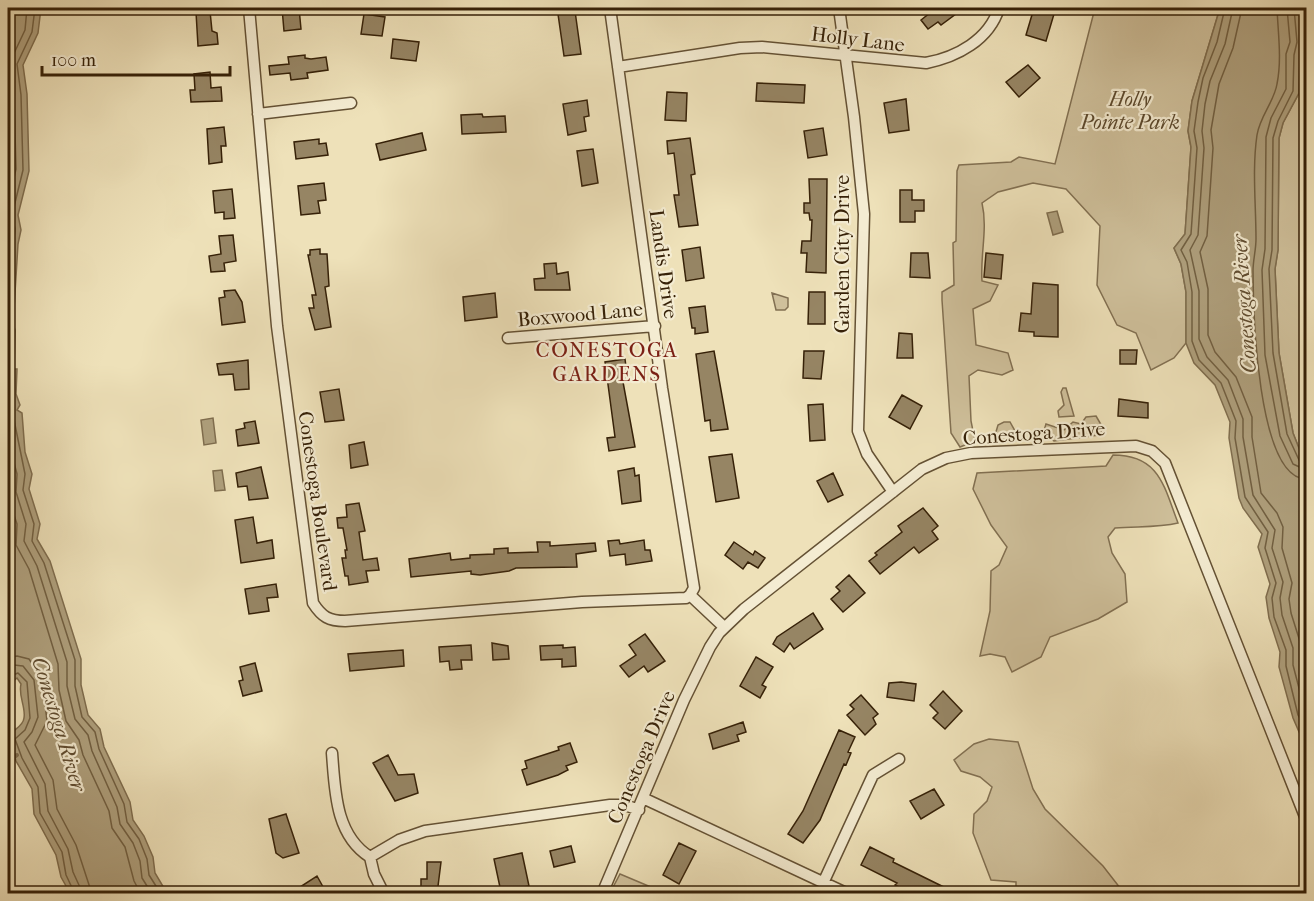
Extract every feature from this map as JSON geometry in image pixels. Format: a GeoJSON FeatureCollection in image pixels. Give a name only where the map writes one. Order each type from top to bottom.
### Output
{"type":"FeatureCollection","features":[{"type":"Feature","properties":{"kind":"street","name":"Conestoga Boulevard"},"geometry":{"type":"LineString","coordinates":[[249,8],[286,401],[313,603],[320,614],[330,621],[345,621],[582,602],[686,598],[690,595]]}},
{"type":"Feature","properties":{"kind":"street","name":"Landis Drive"},"geometry":{"type":"LineString","coordinates":[[610,8],[662,388],[694,588],[690,595]]}},
{"type":"Feature","properties":{"kind":"street","name":"Garden City Drive"},"geometry":{"type":"LineString","coordinates":[[839,8],[864,214],[858,431],[867,454],[893,492]]}},
{"type":"Feature","properties":{"kind":"street","name":"Holly Lane"},"geometry":{"type":"LineString","coordinates":[[618,67],[740,48],[783,49],[915,63],[948,59],[978,39],[996,16],[999,8]]}},
{"type":"Feature","properties":{"kind":"street"},"geometry":{"type":"LineString","coordinates":[[258,114],[351,103]]}},
{"type":"Feature","properties":{"kind":"street","name":"Boxwood Lane"},"geometry":{"type":"LineString","coordinates":[[508,338],[655,326]]}},
{"type":"Feature","properties":{"kind":"street","name":"Conestoga Drive"},"geometry":{"type":"LineString","coordinates":[[603,894],[645,799],[684,700],[710,647],[724,627],[893,492],[936,462],[971,453],[1122,445],[1145,448],[1158,456],[1171,476],[1306,819]]}},
{"type":"Feature","properties":{"kind":"street"},"geometry":{"type":"LineString","coordinates":[[690,595],[724,627]]}},
{"type":"Feature","properties":{"kind":"street"},"geometry":{"type":"LineString","coordinates":[[332,753],[341,818],[355,844],[370,857],[374,874],[384,894]]}},
{"type":"Feature","properties":{"kind":"street"},"geometry":{"type":"LineString","coordinates":[[824,881],[873,775],[899,759]]}},
{"type":"Feature","properties":{"kind":"street"},"geometry":{"type":"LineString","coordinates":[[645,799],[848,894]]}},
{"type":"Feature","properties":{"kind":"street"},"geometry":{"type":"LineString","coordinates":[[370,857],[392,843],[425,831],[610,804],[625,804],[639,810]]}},
{"type":"Feature","properties":{"kind":"street"},"geometry":{"type":"LineString","coordinates":[[1304,894],[1306,888]]}},
{"type":"Feature","properties":{"kind":"green space","name":"Holly Pointe Park"},"geometry":{"type":"Polygon","coordinates":[[[1095,8],[1220,8],[1192,101],[1188,131],[1191,147],[1185,234],[1174,248],[1181,264],[1186,292],[1186,343],[1174,358],[1151,370],[1136,333],[1117,325],[1097,285],[1100,226],[1066,189],[1033,183],[998,192],[982,203],[984,222],[982,281],[998,285],[990,301],[973,309],[976,345],[1008,353],[1013,370],[1002,375],[978,370],[969,376],[971,421],[975,441],[960,447],[951,433],[942,300],[942,292],[954,285],[953,243],[956,241],[957,171],[959,165],[1011,162],[1019,157],[1055,164],[1095,8]]]}},
{"type":"Feature","properties":{"kind":"green space"},"geometry":{"type":"Polygon","coordinates":[[[1300,8],[1306,8],[1306,466],[1293,433],[1279,353],[1275,269],[1278,250],[1279,138],[1283,123],[1299,93],[1300,56],[1303,43],[1300,8]]]}},
{"type":"Feature","properties":{"kind":"green space"},"geometry":{"type":"Polygon","coordinates":[[[772,293],[788,298],[788,307],[785,310],[776,310],[772,293]]]}},
{"type":"Feature","properties":{"kind":"green space"},"geometry":{"type":"Polygon","coordinates":[[[1063,388],[1066,388],[1074,416],[1059,417],[1058,411],[1064,405],[1061,392],[1063,388]]]}},
{"type":"Feature","properties":{"kind":"green space"},"geometry":{"type":"Polygon","coordinates":[[[1096,416],[1103,428],[1099,435],[1054,441],[1043,434],[1046,424],[1064,430],[1073,422],[1081,424],[1086,417],[1096,416]]]}},
{"type":"Feature","properties":{"kind":"green space"},"geometry":{"type":"Polygon","coordinates":[[[1010,422],[1019,441],[993,442],[998,425],[1010,422]]]}},
{"type":"Feature","properties":{"kind":"green space"},"geometry":{"type":"Polygon","coordinates":[[[1113,455],[1129,456],[1151,467],[1164,486],[1178,523],[1115,528],[1108,537],[1112,553],[1125,574],[1127,602],[1098,619],[1050,637],[1041,657],[1012,672],[1005,657],[990,654],[980,656],[990,611],[991,571],[999,565],[1007,547],[991,525],[973,489],[977,473],[1106,466],[1113,455]]]}},
{"type":"Feature","properties":{"kind":"green space"},"geometry":{"type":"Polygon","coordinates":[[[989,739],[1018,742],[1033,789],[1045,809],[1103,866],[1124,893],[1016,893],[1016,882],[991,880],[973,833],[974,814],[987,801],[992,787],[980,777],[961,771],[954,760],[974,744],[989,739]]]}},
{"type":"Feature","properties":{"kind":"green space"},"geometry":{"type":"Polygon","coordinates":[[[620,874],[665,893],[610,893],[620,874]]]}},
{"type":"Feature","properties":{"kind":"water","name":"Conestoga River"},"geometry":{"type":"Polygon","coordinates":[[[8,8],[41,8],[38,33],[23,65],[27,94],[29,171],[18,215],[21,230],[14,309],[9,310],[15,330],[14,369],[17,369],[16,394],[20,405],[17,410],[22,413],[25,452],[32,474],[29,489],[40,524],[37,539],[50,561],[81,659],[81,685],[88,715],[100,729],[104,747],[130,802],[133,820],[144,836],[153,857],[155,873],[167,893],[70,893],[61,877],[56,855],[34,814],[32,789],[16,761],[9,736],[22,724],[24,714],[20,693],[21,684],[17,678],[10,684],[12,694],[8,705],[8,8]]]}},
{"type":"Feature","properties":{"kind":"water","name":"Conestoga River"},"geometry":{"type":"Polygon","coordinates":[[[1220,8],[1300,8],[1303,43],[1300,56],[1299,93],[1283,123],[1279,138],[1278,250],[1275,269],[1279,353],[1293,433],[1306,466],[1306,748],[1293,718],[1279,667],[1280,652],[1269,618],[1266,597],[1270,584],[1258,547],[1262,534],[1243,508],[1239,498],[1229,438],[1230,422],[1215,385],[1194,363],[1186,343],[1186,292],[1181,264],[1174,248],[1185,234],[1191,147],[1188,131],[1192,101],[1220,8]]]}},
{"type":"Feature","properties":{"kind":"water"},"geometry":{"type":"Polygon","coordinates":[[[1057,211],[1063,232],[1053,235],[1047,213],[1057,211]]]}},
{"type":"Feature","properties":{"kind":"water"},"geometry":{"type":"Polygon","coordinates":[[[213,418],[216,443],[204,445],[201,420],[213,418]]]}},
{"type":"Feature","properties":{"kind":"water"},"geometry":{"type":"Polygon","coordinates":[[[222,470],[225,490],[215,491],[213,471],[222,470]]]}},
{"type":"Feature","properties":{"kind":"building"},"geometry":{"type":"Polygon","coordinates":[[[282,8],[299,8],[301,29],[284,31],[282,8]]]}},
{"type":"Feature","properties":{"kind":"building"},"geometry":{"type":"Polygon","coordinates":[[[928,8],[964,8],[941,25],[938,22],[928,29],[921,20],[931,12],[928,8]]]}},
{"type":"Feature","properties":{"kind":"building"},"geometry":{"type":"Polygon","coordinates":[[[1034,8],[1054,14],[1046,41],[1026,35],[1034,8]]]}},
{"type":"Feature","properties":{"kind":"building"},"geometry":{"type":"Polygon","coordinates":[[[210,11],[212,31],[217,33],[218,44],[198,46],[196,12],[210,11]]]}},
{"type":"Feature","properties":{"kind":"building"},"geometry":{"type":"Polygon","coordinates":[[[575,11],[581,54],[564,56],[558,14],[575,11]]]}},
{"type":"Feature","properties":{"kind":"building"},"geometry":{"type":"Polygon","coordinates":[[[364,14],[385,17],[382,36],[361,34],[364,14]]]}},
{"type":"Feature","properties":{"kind":"building"},"geometry":{"type":"Polygon","coordinates":[[[393,39],[419,42],[416,61],[391,58],[393,39]]]}},
{"type":"Feature","properties":{"kind":"building"},"geometry":{"type":"Polygon","coordinates":[[[305,55],[305,58],[311,59],[326,57],[328,70],[307,73],[308,78],[291,80],[290,73],[270,75],[269,66],[289,64],[288,57],[305,55]]]}},
{"type":"Feature","properties":{"kind":"building"},"geometry":{"type":"Polygon","coordinates":[[[1028,65],[1040,78],[1019,97],[1006,82],[1028,65]]]}},
{"type":"Feature","properties":{"kind":"building"},"geometry":{"type":"Polygon","coordinates":[[[210,72],[211,88],[221,87],[222,101],[191,102],[190,90],[195,90],[194,74],[210,72]]]}},
{"type":"Feature","properties":{"kind":"building"},"geometry":{"type":"Polygon","coordinates":[[[757,83],[805,85],[804,103],[756,101],[757,83]]]}},
{"type":"Feature","properties":{"kind":"building"},"geometry":{"type":"Polygon","coordinates":[[[667,92],[687,93],[686,121],[665,120],[667,92]]]}},
{"type":"Feature","properties":{"kind":"building"},"geometry":{"type":"Polygon","coordinates":[[[906,99],[909,130],[889,133],[884,103],[906,99]]]}},
{"type":"Feature","properties":{"kind":"building"},"geometry":{"type":"Polygon","coordinates":[[[587,100],[589,116],[584,117],[586,131],[568,135],[563,104],[587,100]]]}},
{"type":"Feature","properties":{"kind":"building"},"geometry":{"type":"Polygon","coordinates":[[[482,114],[483,117],[505,116],[506,132],[462,134],[461,115],[482,114]]]}},
{"type":"Feature","properties":{"kind":"building"},"geometry":{"type":"Polygon","coordinates":[[[224,127],[226,146],[221,146],[222,162],[209,164],[207,129],[224,127]]]}},
{"type":"Feature","properties":{"kind":"building"},"geometry":{"type":"Polygon","coordinates":[[[823,128],[827,155],[808,158],[804,131],[823,128]]]}},
{"type":"Feature","properties":{"kind":"building"},"geometry":{"type":"Polygon","coordinates":[[[422,133],[426,150],[380,160],[376,144],[422,133]]]}},
{"type":"Feature","properties":{"kind":"building"},"geometry":{"type":"Polygon","coordinates":[[[690,138],[695,174],[691,175],[698,225],[679,227],[674,195],[679,195],[674,153],[668,154],[667,141],[690,138]]]}},
{"type":"Feature","properties":{"kind":"building"},"geometry":{"type":"Polygon","coordinates":[[[319,139],[319,144],[326,143],[328,155],[296,159],[294,142],[319,139]]]}},
{"type":"Feature","properties":{"kind":"building"},"geometry":{"type":"Polygon","coordinates":[[[593,149],[598,183],[582,186],[577,151],[593,149]]]}},
{"type":"Feature","properties":{"kind":"building"},"geometry":{"type":"Polygon","coordinates":[[[809,179],[827,179],[826,273],[806,272],[807,253],[801,253],[802,241],[811,241],[812,220],[810,220],[809,213],[804,213],[804,203],[810,203],[809,179]]]}},
{"type":"Feature","properties":{"kind":"building"},"geometry":{"type":"Polygon","coordinates":[[[324,183],[326,200],[318,201],[320,213],[301,215],[298,186],[324,183]]]}},
{"type":"Feature","properties":{"kind":"building"},"geometry":{"type":"Polygon","coordinates":[[[232,189],[235,218],[224,219],[224,212],[215,213],[213,191],[232,189]]]}},
{"type":"Feature","properties":{"kind":"building"},"geometry":{"type":"Polygon","coordinates":[[[900,190],[912,190],[912,200],[924,200],[924,211],[915,211],[915,222],[900,222],[900,190]]]}},
{"type":"Feature","properties":{"kind":"building"},"geometry":{"type":"Polygon","coordinates":[[[233,235],[236,261],[224,263],[225,271],[211,272],[209,256],[221,254],[219,236],[233,235]]]}},
{"type":"Feature","properties":{"kind":"building"},"geometry":{"type":"Polygon","coordinates":[[[700,247],[704,278],[686,281],[682,250],[700,247]]]}},
{"type":"Feature","properties":{"kind":"building"},"geometry":{"type":"Polygon","coordinates":[[[320,249],[320,254],[327,254],[329,286],[325,287],[331,327],[315,330],[309,308],[314,308],[312,295],[316,295],[308,255],[310,255],[310,250],[320,249]]]}},
{"type":"Feature","properties":{"kind":"building"},"geometry":{"type":"Polygon","coordinates":[[[911,253],[928,253],[930,278],[910,277],[911,253]]]}},
{"type":"Feature","properties":{"kind":"building"},"geometry":{"type":"Polygon","coordinates":[[[986,253],[1003,255],[1001,279],[984,277],[986,253]]]}},
{"type":"Feature","properties":{"kind":"building"},"geometry":{"type":"Polygon","coordinates":[[[556,263],[557,274],[568,272],[570,290],[535,290],[534,279],[545,278],[544,264],[556,263]]]}},
{"type":"Feature","properties":{"kind":"building"},"geometry":{"type":"Polygon","coordinates":[[[1033,283],[1058,285],[1058,337],[1034,336],[1034,332],[1019,331],[1021,313],[1031,314],[1033,283]]]}},
{"type":"Feature","properties":{"kind":"building"},"geometry":{"type":"Polygon","coordinates":[[[235,290],[242,302],[245,322],[222,325],[219,298],[225,297],[224,291],[235,290]]]}},
{"type":"Feature","properties":{"kind":"building"},"geometry":{"type":"Polygon","coordinates":[[[809,292],[825,292],[825,324],[808,324],[809,292]]]}},
{"type":"Feature","properties":{"kind":"building"},"geometry":{"type":"Polygon","coordinates":[[[495,293],[497,317],[465,321],[463,297],[495,293]]]}},
{"type":"Feature","properties":{"kind":"building"},"geometry":{"type":"Polygon","coordinates":[[[705,306],[708,332],[695,334],[689,308],[705,306]]]}},
{"type":"Feature","properties":{"kind":"building"},"geometry":{"type":"Polygon","coordinates":[[[899,333],[912,334],[913,358],[897,358],[899,333]]]}},
{"type":"Feature","properties":{"kind":"building"},"geometry":{"type":"Polygon","coordinates":[[[1120,350],[1137,350],[1136,364],[1120,364],[1120,350]]]}},
{"type":"Feature","properties":{"kind":"building"},"geometry":{"type":"Polygon","coordinates":[[[714,351],[728,429],[711,431],[710,420],[705,421],[696,354],[714,351]]]}},
{"type":"Feature","properties":{"kind":"building"},"geometry":{"type":"Polygon","coordinates":[[[804,351],[824,351],[821,379],[803,378],[804,351]]]}},
{"type":"Feature","properties":{"kind":"building"},"geometry":{"type":"Polygon","coordinates":[[[625,359],[628,382],[623,382],[635,447],[609,451],[607,438],[615,437],[605,362],[625,359]]]}},
{"type":"Feature","properties":{"kind":"building"},"geometry":{"type":"Polygon","coordinates":[[[248,360],[249,389],[235,390],[233,374],[219,375],[217,364],[248,360]]]}},
{"type":"Feature","properties":{"kind":"building"},"geometry":{"type":"Polygon","coordinates":[[[339,389],[344,420],[325,422],[320,392],[339,389]]]}},
{"type":"Feature","properties":{"kind":"building"},"geometry":{"type":"Polygon","coordinates":[[[902,395],[922,406],[910,429],[889,417],[902,395]]]}},
{"type":"Feature","properties":{"kind":"building"},"geometry":{"type":"Polygon","coordinates":[[[1119,399],[1148,403],[1148,418],[1118,416],[1119,399]]]}},
{"type":"Feature","properties":{"kind":"building"},"geometry":{"type":"Polygon","coordinates":[[[823,404],[825,440],[810,441],[808,405],[823,404]]]}},
{"type":"Feature","properties":{"kind":"building"},"geometry":{"type":"Polygon","coordinates":[[[255,421],[259,443],[238,446],[236,430],[245,428],[244,423],[255,421]]]}},
{"type":"Feature","properties":{"kind":"building"},"geometry":{"type":"Polygon","coordinates":[[[364,442],[368,465],[351,468],[349,445],[364,442]]]}},
{"type":"Feature","properties":{"kind":"building"},"geometry":{"type":"Polygon","coordinates":[[[732,454],[739,498],[716,502],[709,457],[732,454]]]}},
{"type":"Feature","properties":{"kind":"building"},"geometry":{"type":"Polygon","coordinates":[[[261,467],[268,498],[249,500],[247,486],[238,487],[236,473],[261,467]]]}},
{"type":"Feature","properties":{"kind":"building"},"geometry":{"type":"Polygon","coordinates":[[[634,468],[635,476],[639,475],[641,501],[622,504],[618,471],[634,468]]]}},
{"type":"Feature","properties":{"kind":"building"},"geometry":{"type":"Polygon","coordinates":[[[833,473],[843,495],[828,502],[817,481],[833,473]]]}},
{"type":"Feature","properties":{"kind":"building"},"geometry":{"type":"Polygon","coordinates":[[[359,503],[365,531],[359,532],[363,560],[377,558],[379,570],[366,571],[368,582],[349,585],[342,558],[346,558],[345,550],[347,550],[343,528],[338,528],[337,518],[347,517],[346,505],[359,503]]]}},
{"type":"Feature","properties":{"kind":"building"},"geometry":{"type":"Polygon","coordinates":[[[923,508],[938,526],[932,531],[938,539],[919,553],[914,547],[880,574],[869,561],[877,555],[875,553],[902,532],[898,526],[923,508]]]}},
{"type":"Feature","properties":{"kind":"building"},"geometry":{"type":"Polygon","coordinates":[[[253,517],[257,543],[272,540],[274,558],[241,563],[235,520],[253,517]]]}},
{"type":"Feature","properties":{"kind":"building"},"geometry":{"type":"Polygon","coordinates":[[[619,540],[620,544],[644,540],[645,550],[650,550],[652,561],[626,565],[625,554],[610,556],[608,541],[619,540]]]}},
{"type":"Feature","properties":{"kind":"building"},"geometry":{"type":"Polygon","coordinates":[[[537,542],[550,542],[550,546],[595,543],[596,551],[576,554],[577,567],[516,568],[480,575],[471,574],[471,571],[411,577],[409,559],[450,553],[451,560],[470,558],[470,555],[494,554],[494,549],[508,548],[508,553],[538,552],[537,542]]]}},
{"type":"Feature","properties":{"kind":"building"},"geometry":{"type":"Polygon","coordinates":[[[734,542],[753,555],[755,551],[765,558],[758,568],[748,562],[743,569],[725,555],[734,542]]]}},
{"type":"Feature","properties":{"kind":"building"},"geometry":{"type":"Polygon","coordinates":[[[849,575],[865,593],[843,612],[831,599],[840,591],[836,587],[849,575]]]}},
{"type":"Feature","properties":{"kind":"building"},"geometry":{"type":"Polygon","coordinates":[[[276,584],[278,597],[267,598],[269,611],[249,614],[245,589],[276,584]]]}},
{"type":"Feature","properties":{"kind":"building"},"geometry":{"type":"Polygon","coordinates":[[[813,613],[823,629],[794,649],[790,643],[784,652],[773,644],[777,637],[813,613]]]}},
{"type":"Feature","properties":{"kind":"building"},"geometry":{"type":"Polygon","coordinates":[[[645,634],[665,661],[648,672],[644,666],[629,677],[620,666],[636,655],[629,645],[645,634]]]}},
{"type":"Feature","properties":{"kind":"building"},"geometry":{"type":"Polygon","coordinates":[[[492,643],[508,646],[509,659],[493,660],[492,643]]]}},
{"type":"Feature","properties":{"kind":"building"},"geometry":{"type":"Polygon","coordinates":[[[471,645],[472,660],[461,660],[462,669],[450,670],[449,661],[440,662],[439,647],[471,645]]]}},
{"type":"Feature","properties":{"kind":"building"},"geometry":{"type":"Polygon","coordinates":[[[563,645],[563,648],[575,647],[576,666],[562,667],[562,659],[541,660],[540,646],[563,645]]]}},
{"type":"Feature","properties":{"kind":"building"},"geometry":{"type":"Polygon","coordinates":[[[403,650],[404,666],[350,671],[348,654],[403,650]]]}},
{"type":"Feature","properties":{"kind":"building"},"geometry":{"type":"Polygon","coordinates":[[[756,657],[773,667],[762,685],[766,687],[760,698],[740,686],[756,657]]]}},
{"type":"Feature","properties":{"kind":"building"},"geometry":{"type":"Polygon","coordinates":[[[255,663],[262,691],[243,696],[239,681],[243,680],[240,667],[255,663]]]}},
{"type":"Feature","properties":{"kind":"building"},"geometry":{"type":"Polygon","coordinates":[[[889,683],[916,684],[914,701],[887,697],[889,683]]]}},
{"type":"Feature","properties":{"kind":"building"},"geometry":{"type":"Polygon","coordinates":[[[943,691],[962,711],[945,729],[933,718],[938,713],[930,705],[943,691]]]}},
{"type":"Feature","properties":{"kind":"building"},"geometry":{"type":"Polygon","coordinates":[[[861,695],[878,714],[873,718],[876,724],[865,735],[847,715],[854,709],[850,705],[861,695]]]}},
{"type":"Feature","properties":{"kind":"building"},"geometry":{"type":"Polygon","coordinates":[[[743,722],[746,732],[737,735],[739,741],[713,749],[709,734],[743,722]]]}},
{"type":"Feature","properties":{"kind":"building"},"geometry":{"type":"Polygon","coordinates":[[[839,730],[855,737],[848,752],[851,753],[820,820],[803,843],[788,834],[803,811],[839,730]]]}},
{"type":"Feature","properties":{"kind":"building"},"geometry":{"type":"Polygon","coordinates":[[[570,743],[577,762],[566,766],[568,770],[558,775],[527,785],[522,770],[527,768],[525,761],[559,750],[558,747],[570,743]]]}},
{"type":"Feature","properties":{"kind":"building"},"geometry":{"type":"Polygon","coordinates":[[[388,755],[398,775],[414,774],[418,793],[395,801],[373,763],[388,755]]]}},
{"type":"Feature","properties":{"kind":"building"},"geometry":{"type":"Polygon","coordinates":[[[934,789],[944,805],[921,819],[910,801],[934,789]]]}},
{"type":"Feature","properties":{"kind":"building"},"geometry":{"type":"Polygon","coordinates":[[[286,814],[299,853],[283,858],[276,853],[269,819],[286,814]]]}},
{"type":"Feature","properties":{"kind":"building"},"geometry":{"type":"Polygon","coordinates":[[[679,843],[696,851],[679,884],[663,875],[679,843]]]}},
{"type":"Feature","properties":{"kind":"building"},"geometry":{"type":"Polygon","coordinates":[[[571,846],[575,862],[554,867],[550,851],[571,846]]]}},
{"type":"Feature","properties":{"kind":"building"},"geometry":{"type":"Polygon","coordinates":[[[870,847],[894,859],[893,862],[958,894],[913,894],[895,885],[897,883],[861,865],[870,847]]]}},
{"type":"Feature","properties":{"kind":"building"},"geometry":{"type":"Polygon","coordinates":[[[522,853],[529,886],[501,892],[494,859],[522,853]]]}},
{"type":"Feature","properties":{"kind":"building"},"geometry":{"type":"Polygon","coordinates":[[[427,862],[441,862],[437,894],[421,894],[421,879],[427,879],[427,862]]]}},
{"type":"Feature","properties":{"kind":"building"},"geometry":{"type":"Polygon","coordinates":[[[317,876],[327,894],[304,894],[300,887],[317,876]]]}},
{"type":"Feature","properties":{"kind":"waterway"},"geometry":{"type":"LineString","coordinates":[[8,761],[17,755]]}},
{"type":"Feature","properties":{"kind":"district","name":"CONESTOGA GARDENS"},"geometry":{"type":"Point","coordinates":[607,362]}}]}
